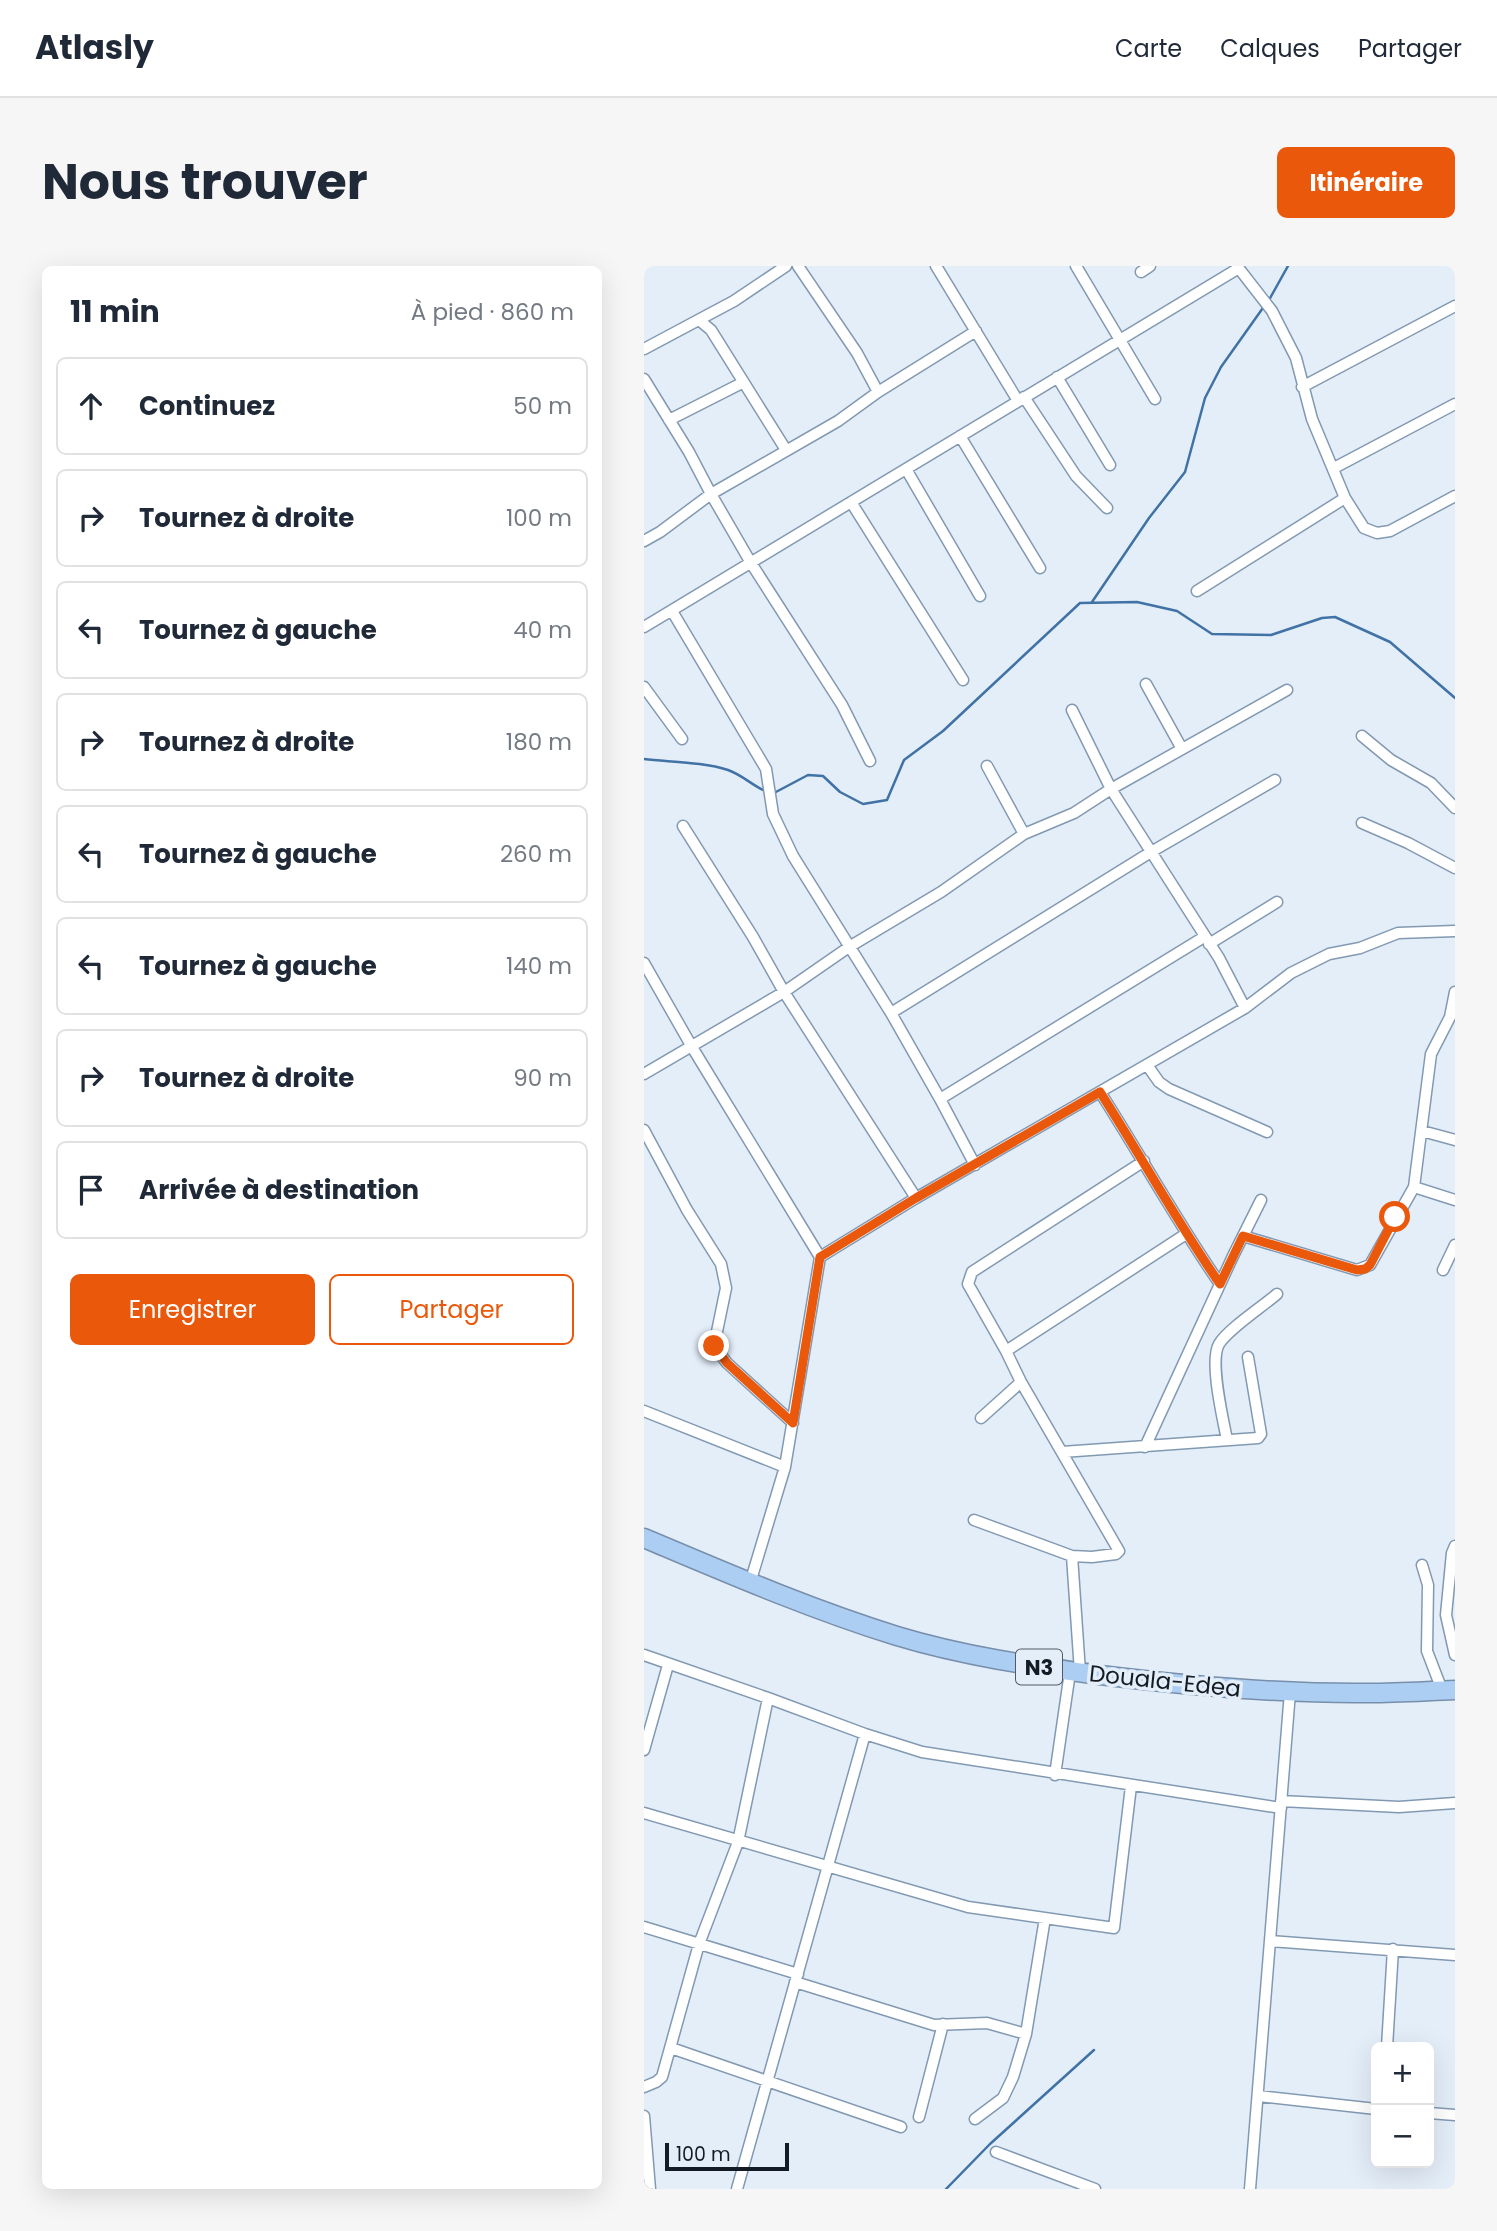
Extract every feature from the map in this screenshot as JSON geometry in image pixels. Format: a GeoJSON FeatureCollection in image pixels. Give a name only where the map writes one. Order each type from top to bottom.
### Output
{"type":"FeatureCollection","features":[{"type":"Feature","properties":{"kind":"highway","name":"Douala-Edea"},"geometry":{"type":"LineString","coordinates":[[644,1538],[837,1616],[899,1636],[980,1657],[1170,1684],[1290,1692],[1448,1690]]}},
{"type":"Feature","properties":{"kind":"street"},"geometry":{"type":"LineString","coordinates":[[644,349],[734,301],[786,266]]}},
{"type":"Feature","properties":{"kind":"street"},"geometry":{"type":"LineString","coordinates":[[799,266],[857,353],[878,392]]}},
{"type":"Feature","properties":{"kind":"street"},"geometry":{"type":"LineString","coordinates":[[936,266],[1021,399],[1076,476],[1107,508]]}},
{"type":"Feature","properties":{"kind":"street"},"geometry":{"type":"LineString","coordinates":[[1076,266],[1155,399]]}},
{"type":"Feature","properties":{"kind":"street"},"geometry":{"type":"LineString","coordinates":[[644,627],[1238,267],[1272,311],[1296,358],[1312,419],[1345,498],[1364,528],[1377,533],[1391,531],[1455,496]]}},
{"type":"Feature","properties":{"kind":"street"},"geometry":{"type":"LineString","coordinates":[[1302,387],[1455,306]]}},
{"type":"Feature","properties":{"kind":"street"},"geometry":{"type":"LineString","coordinates":[[699,320],[711,330],[786,450]]}},
{"type":"Feature","properties":{"kind":"street"},"geometry":{"type":"LineString","coordinates":[[644,541],[660,533],[711,494],[838,421],[878,392],[976,331]]}},
{"type":"Feature","properties":{"kind":"street"},"geometry":{"type":"LineString","coordinates":[[1057,377],[1110,464]]}},
{"type":"Feature","properties":{"kind":"street"},"geometry":{"type":"LineString","coordinates":[[644,379],[689,452],[751,563],[842,705],[870,761]]}},
{"type":"Feature","properties":{"kind":"street"},"geometry":{"type":"LineString","coordinates":[[669,420],[742,383]]}},
{"type":"Feature","properties":{"kind":"street"},"geometry":{"type":"LineString","coordinates":[[1334,468],[1455,404]]}},
{"type":"Feature","properties":{"kind":"street"},"geometry":{"type":"LineString","coordinates":[[960,436],[1040,569]]}},
{"type":"Feature","properties":{"kind":"street"},"geometry":{"type":"LineString","coordinates":[[906,469],[979,596]]}},
{"type":"Feature","properties":{"kind":"street"},"geometry":{"type":"LineString","coordinates":[[1197,591],[1345,498]]}},
{"type":"Feature","properties":{"kind":"street"},"geometry":{"type":"LineString","coordinates":[[852,502],[963,680]]}},
{"type":"Feature","properties":{"kind":"street"},"geometry":{"type":"LineString","coordinates":[[672,611],[766,769],[773,814],[793,856],[891,1013],[975,1164]]}},
{"type":"Feature","properties":{"kind":"street"},"geometry":{"type":"LineString","coordinates":[[1146,684],[1182,749]]}},
{"type":"Feature","properties":{"kind":"street"},"geometry":{"type":"LineString","coordinates":[[644,687],[682,739]]}},
{"type":"Feature","properties":{"kind":"street"},"geometry":{"type":"LineString","coordinates":[[644,1074],[784,992],[849,947],[942,892],[1024,834],[1074,813],[1111,789],[1287,691]]}},
{"type":"Feature","properties":{"kind":"street"},"geometry":{"type":"LineString","coordinates":[[1072,710],[1111,789],[1207,940],[1245,1009]]}},
{"type":"Feature","properties":{"kind":"street"},"geometry":{"type":"LineString","coordinates":[[1362,736],[1391,760],[1431,783],[1455,808]]}},
{"type":"Feature","properties":{"kind":"street"},"geometry":{"type":"LineString","coordinates":[[987,766],[1024,834]]}},
{"type":"Feature","properties":{"kind":"street"},"geometry":{"type":"LineString","coordinates":[[891,1013],[1151,852],[1275,780]]}},
{"type":"Feature","properties":{"kind":"street"},"geometry":{"type":"LineString","coordinates":[[1362,823],[1408,842],[1455,868]]}},
{"type":"Feature","properties":{"kind":"street"},"geometry":{"type":"LineString","coordinates":[[683,827],[753,937],[784,992],[916,1198]]}},
{"type":"Feature","properties":{"kind":"street"},"geometry":{"type":"LineString","coordinates":[[940,1099],[1207,940],[1277,902]]}},
{"type":"Feature","properties":{"kind":"street"},"geometry":{"type":"LineString","coordinates":[[820,1257],[916,1198],[1245,1009],[1291,973],[1329,954],[1360,948],[1398,933],[1455,931]]}},
{"type":"Feature","properties":{"kind":"street"},"geometry":{"type":"LineString","coordinates":[[644,963],[820,1257],[785,1467],[750,1583]]}},
{"type":"Feature","properties":{"kind":"street"},"geometry":{"type":"LineString","coordinates":[[1243,1236],[1361,1270],[1370,1265],[1414,1187],[1431,1054],[1450,1017],[1455,992]]}},
{"type":"Feature","properties":{"kind":"street"},"geometry":{"type":"LineString","coordinates":[[1147,1065],[1159,1082],[1168,1089],[1267,1132]]}},
{"type":"Feature","properties":{"kind":"street"},"geometry":{"type":"LineString","coordinates":[[1100,1092],[1186,1234],[1220,1284]]}},
{"type":"Feature","properties":{"kind":"street"},"geometry":{"type":"LineString","coordinates":[[644,1130],[687,1210],[721,1264],[726,1288],[714,1346],[727,1363],[793,1423]]}},
{"type":"Feature","properties":{"kind":"street"},"geometry":{"type":"LineString","coordinates":[[1422,1131],[1455,1140]]}},
{"type":"Feature","properties":{"kind":"street"},"geometry":{"type":"LineString","coordinates":[[974,1520],[1072,1556],[1116,1554],[1119,1548],[1021,1382],[968,1284],[972,1272],[1144,1161]]}},
{"type":"Feature","properties":{"kind":"street"},"geometry":{"type":"LineString","coordinates":[[1414,1187],[1455,1200]]}},
{"type":"Feature","properties":{"kind":"street"},"geometry":{"type":"LineString","coordinates":[[1145,1447],[1262,1200]]}},
{"type":"Feature","properties":{"kind":"street"},"geometry":{"type":"LineString","coordinates":[[1006,1350],[1186,1234]]}},
{"type":"Feature","properties":{"kind":"street"},"geometry":{"type":"LineString","coordinates":[[1443,1270],[1455,1245]]}},
{"type":"Feature","properties":{"kind":"street"},"geometry":{"type":"LineString","coordinates":[[1227,1440],[1215,1364],[1217,1346],[1225,1336],[1276,1294]]}},
{"type":"Feature","properties":{"kind":"street"},"geometry":{"type":"LineString","coordinates":[[1062,1452],[1261,1436],[1248,1357]]}},
{"type":"Feature","properties":{"kind":"street"},"geometry":{"type":"LineString","coordinates":[[981,1418],[1021,1382]]}},
{"type":"Feature","properties":{"kind":"street"},"geometry":{"type":"LineString","coordinates":[[644,1411],[785,1467]]}},
{"type":"Feature","properties":{"kind":"street"},"geometry":{"type":"LineString","coordinates":[[1455,1546],[1446,1615],[1455,1655]]}},
{"type":"Feature","properties":{"kind":"street"},"geometry":{"type":"LineString","coordinates":[[1055,1775],[1075,1672],[1072,1556]]}},
{"type":"Feature","properties":{"kind":"street"},"geometry":{"type":"LineString","coordinates":[[1422,1564],[1428,1585],[1427,1651],[1448,1690]]}},
{"type":"Feature","properties":{"kind":"street"},"geometry":{"type":"LineString","coordinates":[[644,1655],[922,1752],[1055,1775],[1281,1804],[1399,1807],[1455,1803]]}},
{"type":"Feature","properties":{"kind":"street"},"geometry":{"type":"LineString","coordinates":[[644,1750],[668,1665]]}},
{"type":"Feature","properties":{"kind":"street"},"geometry":{"type":"LineString","coordinates":[[1250,2189],[1290,1692]]}},
{"type":"Feature","properties":{"kind":"street"},"geometry":{"type":"LineString","coordinates":[[644,2087],[662,2077],[699,1944],[738,1842],[768,1698]]}},
{"type":"Feature","properties":{"kind":"street"},"geometry":{"type":"LineString","coordinates":[[737,2189],[865,1734]]}},
{"type":"Feature","properties":{"kind":"street"},"geometry":{"type":"LineString","coordinates":[[644,1813],[968,1907],[1114,1928],[1131,1786]]}},
{"type":"Feature","properties":{"kind":"street"},"geometry":{"type":"LineString","coordinates":[[975,2119],[1003,2098],[1013,2077],[1026,2034],[1045,1918]]}},
{"type":"Feature","properties":{"kind":"street"},"geometry":{"type":"LineString","coordinates":[[644,1927],[934,2025],[987,2022],[1026,2034]]}},
{"type":"Feature","properties":{"kind":"street"},"geometry":{"type":"LineString","coordinates":[[1270,1941],[1455,1955]]}},
{"type":"Feature","properties":{"kind":"street"},"geometry":{"type":"LineString","coordinates":[[1387,2042],[1393,1950]]}},
{"type":"Feature","properties":{"kind":"street"},"geometry":{"type":"LineString","coordinates":[[919,2117],[943,2024]]}},
{"type":"Feature","properties":{"kind":"street"},"geometry":{"type":"LineString","coordinates":[[671,2048],[901,2127]]}},
{"type":"Feature","properties":{"kind":"street"},"geometry":{"type":"LineString","coordinates":[[1258,2096],[1371,2108]]}},
{"type":"Feature","properties":{"kind":"street"},"geometry":{"type":"LineString","coordinates":[[1434,2113],[1455,2115]]}},
{"type":"Feature","properties":{"kind":"street"},"geometry":{"type":"LineString","coordinates":[[644,2116],[650,2189]]}},
{"type":"Feature","properties":{"kind":"street"},"geometry":{"type":"LineString","coordinates":[[996,2152],[1095,2189]]}},
{"type":"Feature","properties":{"kind":"waterway"},"geometry":{"type":"LineString","coordinates":[[1269,300],[1288,266]]}},
{"type":"Feature","properties":{"kind":"waterway"},"geometry":{"type":"LineString","coordinates":[[1092,602],[1149,518],[1185,472],[1205,398],[1221,367],[1265,305]]}},
{"type":"Feature","properties":{"kind":"waterway"},"geometry":{"type":"LineString","coordinates":[[774,793],[808,775],[823,776],[840,792],[863,804],[887,800],[904,760],[943,731],[1080,603],[1137,602],[1177,611],[1212,634],[1271,635],[1322,618],[1335,617],[1390,642],[1455,698]]}},
{"type":"Feature","properties":{"kind":"waterway"},"geometry":{"type":"LineString","coordinates":[[644,759],[719,767],[768,792]]}},
{"type":"Feature","properties":{"kind":"waterway"},"geometry":{"type":"LineString","coordinates":[[946,2189],[990,2144],[1094,2050]]}},
{"type":"Feature","properties":{"kind":"route"},"geometry":{"type":"LineString","coordinates":[[714,1346],[727,1363],[793,1423],[820,1257],[1100,1092],[1186,1234],[1220,1284],[1243,1236],[1357,1270],[1365,1269],[1370,1265],[1395,1217]]}}]}
